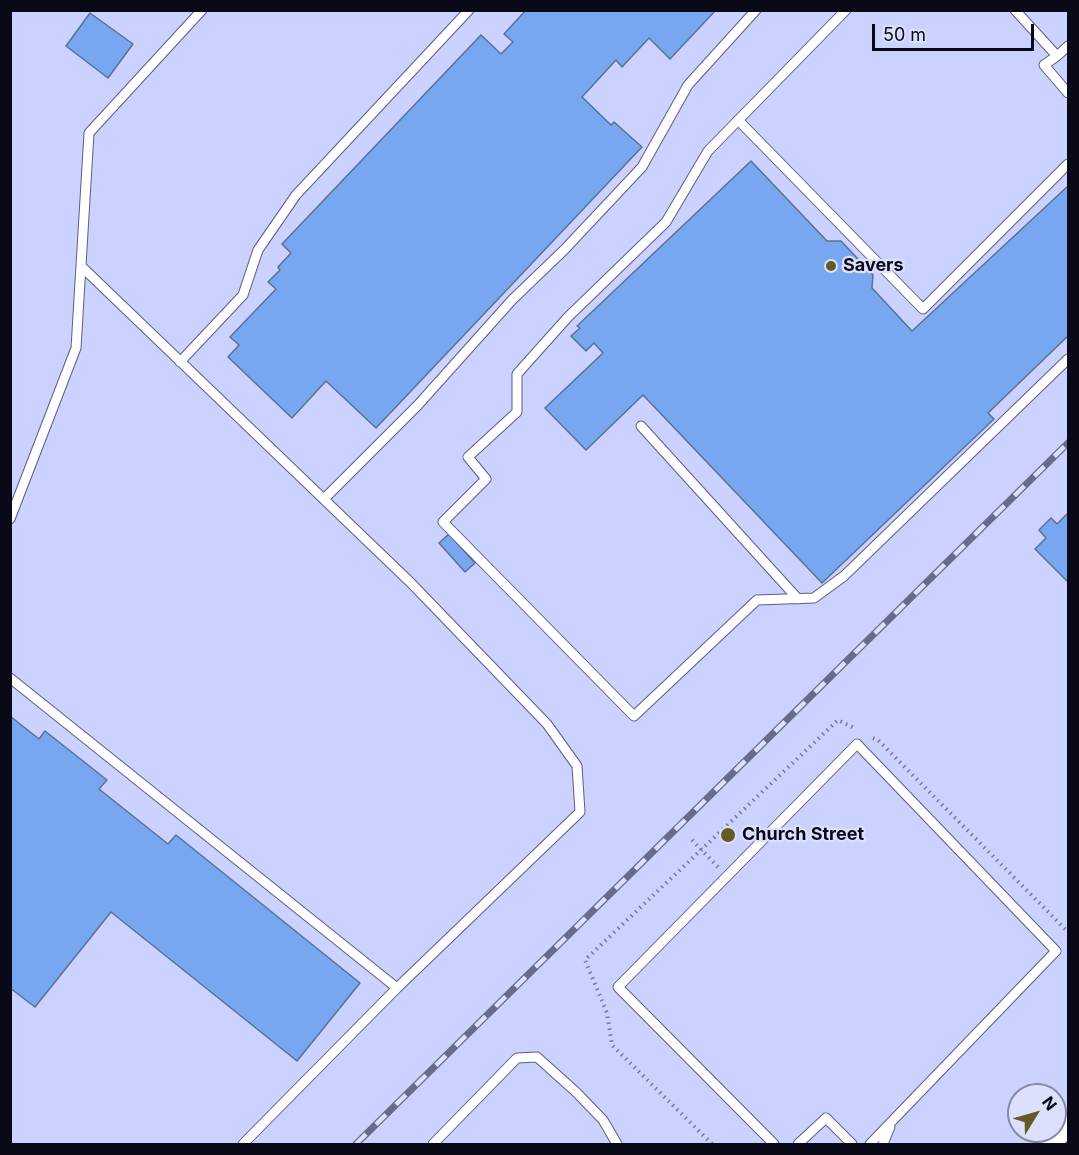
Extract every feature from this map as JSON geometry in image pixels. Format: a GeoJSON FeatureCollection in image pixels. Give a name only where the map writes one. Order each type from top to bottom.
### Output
{"type":"FeatureCollection","features":[{"type":"Feature","properties":{"kind":"main road"},"geometry":{"type":"LineString","coordinates":[[1047,1144],[1068,1123]]}},
{"type":"Feature","properties":{"kind":"lane"},"geometry":{"type":"LineString","coordinates":[[10,519],[76,348],[89,133],[201,10]]}},
{"type":"Feature","properties":{"kind":"lane"},"geometry":{"type":"LineString","coordinates":[[180,362],[243,295],[258,250],[296,195],[469,10]]}},
{"type":"Feature","properties":{"kind":"lane"},"geometry":{"type":"LineString","coordinates":[[324,499],[418,405],[512,300],[565,249],[642,167],[688,85],[756,10]]}},
{"type":"Feature","properties":{"kind":"lane"},"geometry":{"type":"LineString","coordinates":[[846,10],[708,151],[666,222],[568,317],[517,374],[517,412],[468,457],[486,479],[443,522],[634,716],[757,600],[814,598],[844,576],[1068,359]]}},
{"type":"Feature","properties":{"kind":"lane"},"geometry":{"type":"LineString","coordinates":[[1015,10],[1057,56]]}},
{"type":"Feature","properties":{"kind":"lane"},"geometry":{"type":"LineString","coordinates":[[1068,46],[1044,65],[1068,93]]}},
{"type":"Feature","properties":{"kind":"lane"},"geometry":{"type":"LineString","coordinates":[[738,120],[923,309],[1068,164]]}},
{"type":"Feature","properties":{"kind":"lane"},"geometry":{"type":"LineString","coordinates":[[81,266],[411,583],[547,724],[577,765],[580,812],[397,988],[243,1144]]}},
{"type":"Feature","properties":{"kind":"lane"},"geometry":{"type":"LineString","coordinates":[[641,426],[798,599]]}},
{"type":"Feature","properties":{"kind":"lane"},"geometry":{"type":"LineString","coordinates":[[10,678],[397,988]]}},
{"type":"Feature","properties":{"kind":"lane"},"geometry":{"type":"LineString","coordinates":[[774,1144],[618,987],[857,744],[1056,951],[870,1144]]}},
{"type":"Feature","properties":{"kind":"lane"},"geometry":{"type":"LineString","coordinates":[[433,1144],[518,1058],[537,1057],[603,1120],[617,1144]]}},
{"type":"Feature","properties":{"kind":"lane"},"geometry":{"type":"LineString","coordinates":[[798,1144],[826,1118],[852,1144]]}},
{"type":"Feature","properties":{"kind":"lane"},"geometry":{"type":"LineString","coordinates":[[883,1144],[892,1121]]}},
{"type":"Feature","properties":{"kind":"path"},"geometry":{"type":"LineString","coordinates":[[712,1144],[612,1046],[607,1013],[585,960],[838,720],[858,730]]}},
{"type":"Feature","properties":{"kind":"path"},"geometry":{"type":"LineString","coordinates":[[868,735],[878,740],[1068,932]]}},
{"type":"Feature","properties":{"kind":"path"},"geometry":{"type":"LineString","coordinates":[[692,840],[728,876]]}},
{"type":"Feature","properties":{"kind":"building"},"geometry":{"type":"Polygon","coordinates":[[[526,10],[716,10],[670,59],[649,38],[622,67],[616,60],[582,97],[611,125],[614,122],[642,147],[376,428],[326,381],[292,418],[228,357],[239,345],[230,337],[276,289],[268,282],[280,270],[278,267],[291,253],[282,244],[481,35],[501,54],[513,42],[504,34],[526,10]]]}},
{"type":"Feature","properties":{"kind":"building"},"geometry":{"type":"Polygon","coordinates":[[[90,13],[133,44],[108,78],[66,46],[90,13]]]}},
{"type":"Feature","properties":{"kind":"building"},"geometry":{"type":"Polygon","coordinates":[[[751,161],[827,241],[841,241],[873,275],[872,288],[912,331],[1068,186],[1068,336],[988,413],[994,419],[822,583],[643,395],[586,450],[545,408],[603,353],[594,343],[586,351],[571,336],[580,328],[577,326],[751,161]]]}},
{"type":"Feature","properties":{"kind":"building"},"geometry":{"type":"Polygon","coordinates":[[[1068,513],[1068,582],[1035,549],[1046,538],[1039,530],[1051,518],[1057,524],[1068,513]]]}},
{"type":"Feature","properties":{"kind":"building"},"geometry":{"type":"Polygon","coordinates":[[[449,534],[475,563],[465,572],[439,543],[449,534]]]}},
{"type":"Feature","properties":{"kind":"building"},"geometry":{"type":"Polygon","coordinates":[[[10,716],[39,739],[45,731],[107,780],[99,789],[168,844],[176,835],[360,983],[297,1061],[111,912],[35,1007],[10,988],[10,716]]]}},
{"type":"Feature","properties":{"kind":"railway"},"geometry":{"type":"LineString","coordinates":[[356,1144],[1068,443]]}},
{"type":"Feature","properties":{"kind":"place","name":"Savers"},"geometry":{"type":"Point","coordinates":[831,266]}},
{"type":"Feature","properties":{"kind":"place","name":"Church Street"},"geometry":{"type":"Point","coordinates":[728,835]}}]}
